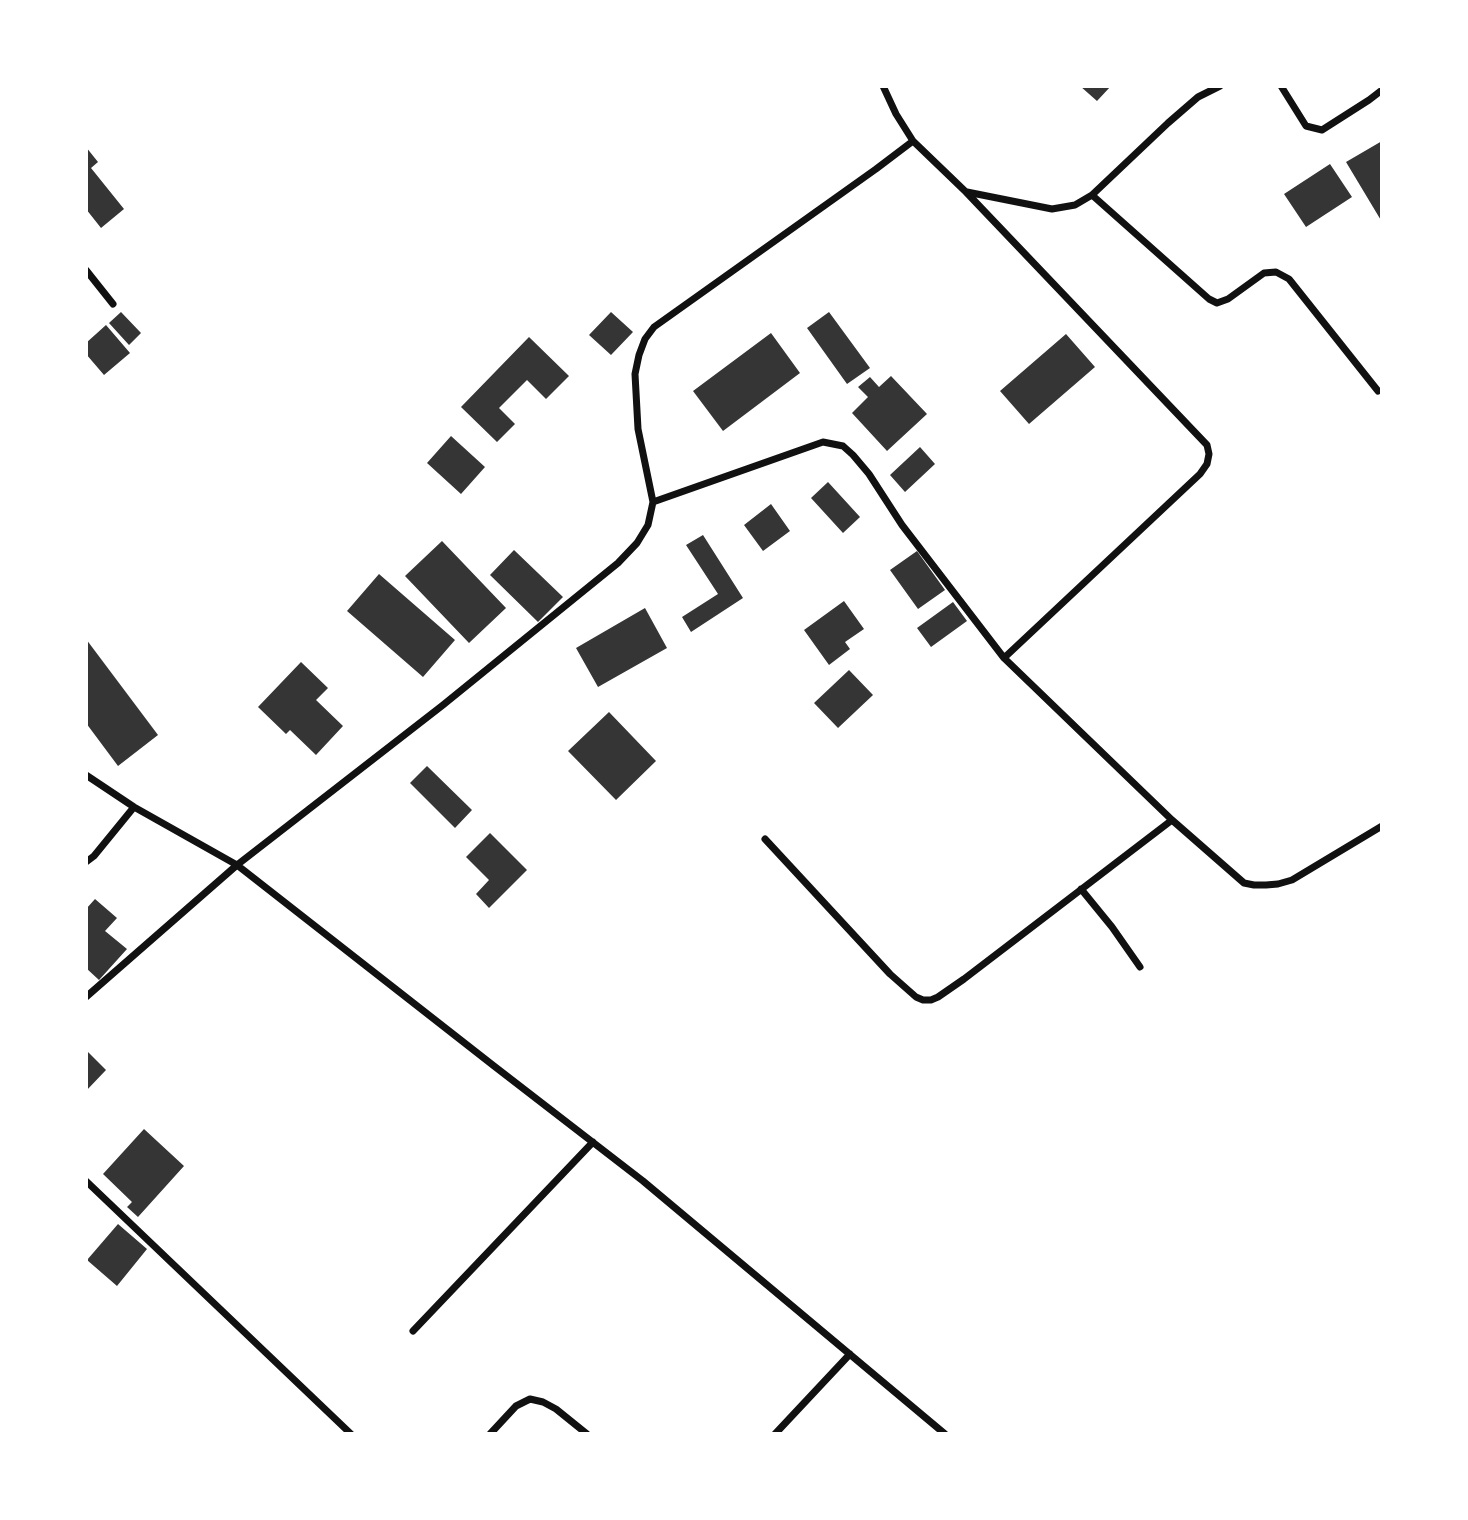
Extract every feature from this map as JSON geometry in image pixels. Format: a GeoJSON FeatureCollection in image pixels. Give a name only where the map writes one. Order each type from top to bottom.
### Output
{"type":"FeatureCollection","features":[{"type":"Feature","properties":{"kind":"street"},"geometry":{"type":"LineString","coordinates":[[883,86],[913,141],[966,192],[1207,445],[1209,454],[1207,464],[1200,474],[1004,658]]}},
{"type":"Feature","properties":{"kind":"street"},"geometry":{"type":"LineString","coordinates":[[966,192],[1052,209],[1075,205],[1092,195],[1198,97],[1220,86]]}},
{"type":"Feature","properties":{"kind":"street"},"geometry":{"type":"LineString","coordinates":[[1281,86],[1306,126],[1322,130],[1382,90]]}},
{"type":"Feature","properties":{"kind":"street"},"geometry":{"type":"LineString","coordinates":[[86,997],[237,866],[443,705],[618,563],[637,543],[648,525],[653,502],[638,429],[635,374],[645,340],[654,327],[913,141]]}},
{"type":"Feature","properties":{"kind":"street"},"geometry":{"type":"LineString","coordinates":[[1092,195],[1209,299],[1217,303],[1228,299],[1264,273],[1276,272],[1289,279],[1378,391]]}},
{"type":"Feature","properties":{"kind":"street"},"geometry":{"type":"LineString","coordinates":[[86,270],[113,304]]}},
{"type":"Feature","properties":{"kind":"street"},"geometry":{"type":"LineString","coordinates":[[653,502],[823,442],[843,446],[869,474],[902,525],[1004,658],[1172,820],[1244,883],[1278,884],[1292,880],[1382,826]]}},
{"type":"Feature","properties":{"kind":"street"},"geometry":{"type":"LineString","coordinates":[[86,775],[134,807],[237,866],[643,1181],[945,1434]]}},
{"type":"Feature","properties":{"kind":"street"},"geometry":{"type":"LineString","coordinates":[[86,862],[134,807]]}},
{"type":"Feature","properties":{"kind":"street"},"geometry":{"type":"LineString","coordinates":[[765,839],[890,974],[907,990],[923,1000],[931,1000],[939,997],[1172,820]]}},
{"type":"Feature","properties":{"kind":"street"},"geometry":{"type":"LineString","coordinates":[[1081,889],[1140,967]]}},
{"type":"Feature","properties":{"kind":"street"},"geometry":{"type":"LineString","coordinates":[[413,1331],[593,1142]]}},
{"type":"Feature","properties":{"kind":"street"},"geometry":{"type":"LineString","coordinates":[[86,1181],[351,1434]]}},
{"type":"Feature","properties":{"kind":"street"},"geometry":{"type":"LineString","coordinates":[[775,1434],[850,1354]]}},
{"type":"Feature","properties":{"kind":"street"},"geometry":{"type":"LineString","coordinates":[[490,1434],[516,1406],[530,1399],[556,1409],[587,1434]]}},
{"type":"Feature","properties":{"kind":"building"},"geometry":{"type":"Polygon","coordinates":[[[1080,86],[1111,86],[1097,101],[1080,86]]]}},
{"type":"Feature","properties":{"kind":"building"},"geometry":{"type":"Polygon","coordinates":[[[1382,141],[1382,222],[1346,162],[1382,141]]]}},
{"type":"Feature","properties":{"kind":"building"},"geometry":{"type":"Polygon","coordinates":[[[86,147],[98,162],[91,168],[124,209],[101,228],[86,209],[86,147]]]}},
{"type":"Feature","properties":{"kind":"building"},"geometry":{"type":"Polygon","coordinates":[[[1330,164],[1352,197],[1306,227],[1284,194],[1330,164]]]}},
{"type":"Feature","properties":{"kind":"building"},"geometry":{"type":"Polygon","coordinates":[[[121,312],[141,333],[129,345],[109,323],[121,312]]]}},
{"type":"Feature","properties":{"kind":"building"},"geometry":{"type":"Polygon","coordinates":[[[611,312],[633,332],[611,355],[589,335],[611,312]]]}},
{"type":"Feature","properties":{"kind":"building"},"geometry":{"type":"Polygon","coordinates":[[[829,312],[870,368],[847,384],[807,328],[829,312]]]}},
{"type":"Feature","properties":{"kind":"building"},"geometry":{"type":"Polygon","coordinates":[[[106,325],[130,353],[104,375],[86,354],[86,343],[106,325]]]}},
{"type":"Feature","properties":{"kind":"building"},"geometry":{"type":"Polygon","coordinates":[[[771,333],[800,373],[723,431],[693,391],[771,333]]]}},
{"type":"Feature","properties":{"kind":"building"},"geometry":{"type":"Polygon","coordinates":[[[1066,334],[1095,367],[1029,424],[1000,391],[1066,334]]]}},
{"type":"Feature","properties":{"kind":"building"},"geometry":{"type":"Polygon","coordinates":[[[529,337],[569,376],[546,399],[527,380],[499,408],[515,424],[497,442],[461,407],[529,337]]]}},
{"type":"Feature","properties":{"kind":"building"},"geometry":{"type":"Polygon","coordinates":[[[891,376],[927,414],[887,451],[852,413],[868,397],[858,387],[870,377],[879,387],[891,376]]]}},
{"type":"Feature","properties":{"kind":"building"},"geometry":{"type":"Polygon","coordinates":[[[451,436],[485,467],[461,494],[427,463],[451,436]]]}},
{"type":"Feature","properties":{"kind":"building"},"geometry":{"type":"Polygon","coordinates":[[[920,447],[935,464],[905,492],[890,475],[920,447]]]}},
{"type":"Feature","properties":{"kind":"building"},"geometry":{"type":"Polygon","coordinates":[[[828,482],[860,517],[843,533],[811,498],[828,482]]]}},
{"type":"Feature","properties":{"kind":"building"},"geometry":{"type":"Polygon","coordinates":[[[771,504],[790,531],[763,551],[744,525],[771,504]]]}},
{"type":"Feature","properties":{"kind":"building"},"geometry":{"type":"Polygon","coordinates":[[[703,535],[743,598],[691,632],[682,617],[718,594],[686,545],[703,535]]]}},
{"type":"Feature","properties":{"kind":"building"},"geometry":{"type":"Polygon","coordinates":[[[442,541],[506,608],[469,643],[405,576],[442,541]]]}},
{"type":"Feature","properties":{"kind":"building"},"geometry":{"type":"Polygon","coordinates":[[[514,550],[563,597],[538,622],[490,575],[514,550]]]}},
{"type":"Feature","properties":{"kind":"building"},"geometry":{"type":"Polygon","coordinates":[[[917,551],[945,590],[918,609],[890,570],[917,551]]]}},
{"type":"Feature","properties":{"kind":"building"},"geometry":{"type":"Polygon","coordinates":[[[379,574],[455,640],[423,677],[347,611],[379,574]]]}},
{"type":"Feature","properties":{"kind":"building"},"geometry":{"type":"Polygon","coordinates":[[[844,601],[864,629],[845,642],[850,649],[829,665],[804,630],[844,601]]]}},
{"type":"Feature","properties":{"kind":"building"},"geometry":{"type":"Polygon","coordinates":[[[953,602],[967,621],[931,647],[917,628],[953,602]]]}},
{"type":"Feature","properties":{"kind":"building"},"geometry":{"type":"Polygon","coordinates":[[[645,608],[667,648],[598,687],[576,648],[645,608]]]}},
{"type":"Feature","properties":{"kind":"building"},"geometry":{"type":"Polygon","coordinates":[[[86,639],[158,735],[118,766],[86,723],[86,639]]]}},
{"type":"Feature","properties":{"kind":"building"},"geometry":{"type":"Polygon","coordinates":[[[301,662],[328,688],[316,700],[343,726],[316,755],[290,730],[286,734],[258,707],[301,662]]]}},
{"type":"Feature","properties":{"kind":"building"},"geometry":{"type":"Polygon","coordinates":[[[849,670],[873,695],[838,728],[814,703],[849,670]]]}},
{"type":"Feature","properties":{"kind":"building"},"geometry":{"type":"Polygon","coordinates":[[[609,712],[656,761],[616,800],[568,751],[609,712]]]}},
{"type":"Feature","properties":{"kind":"building"},"geometry":{"type":"Polygon","coordinates":[[[427,766],[472,810],[455,828],[410,783],[427,766]]]}},
{"type":"Feature","properties":{"kind":"building"},"geometry":{"type":"Polygon","coordinates":[[[490,833],[527,870],[489,908],[476,894],[489,880],[466,857],[490,833]]]}},
{"type":"Feature","properties":{"kind":"building"},"geometry":{"type":"Polygon","coordinates":[[[95,899],[117,918],[105,931],[127,949],[99,980],[86,968],[86,909],[95,899]]]}},
{"type":"Feature","properties":{"kind":"building"},"geometry":{"type":"Polygon","coordinates":[[[86,1050],[106,1070],[86,1091],[86,1050]]]}},
{"type":"Feature","properties":{"kind":"building"},"geometry":{"type":"Polygon","coordinates":[[[144,1129],[184,1166],[138,1217],[127,1207],[132,1202],[103,1174],[144,1129]]]}},
{"type":"Feature","properties":{"kind":"building"},"geometry":{"type":"Polygon","coordinates":[[[118,1224],[147,1249],[117,1286],[87,1260],[118,1224]]]}}]}
